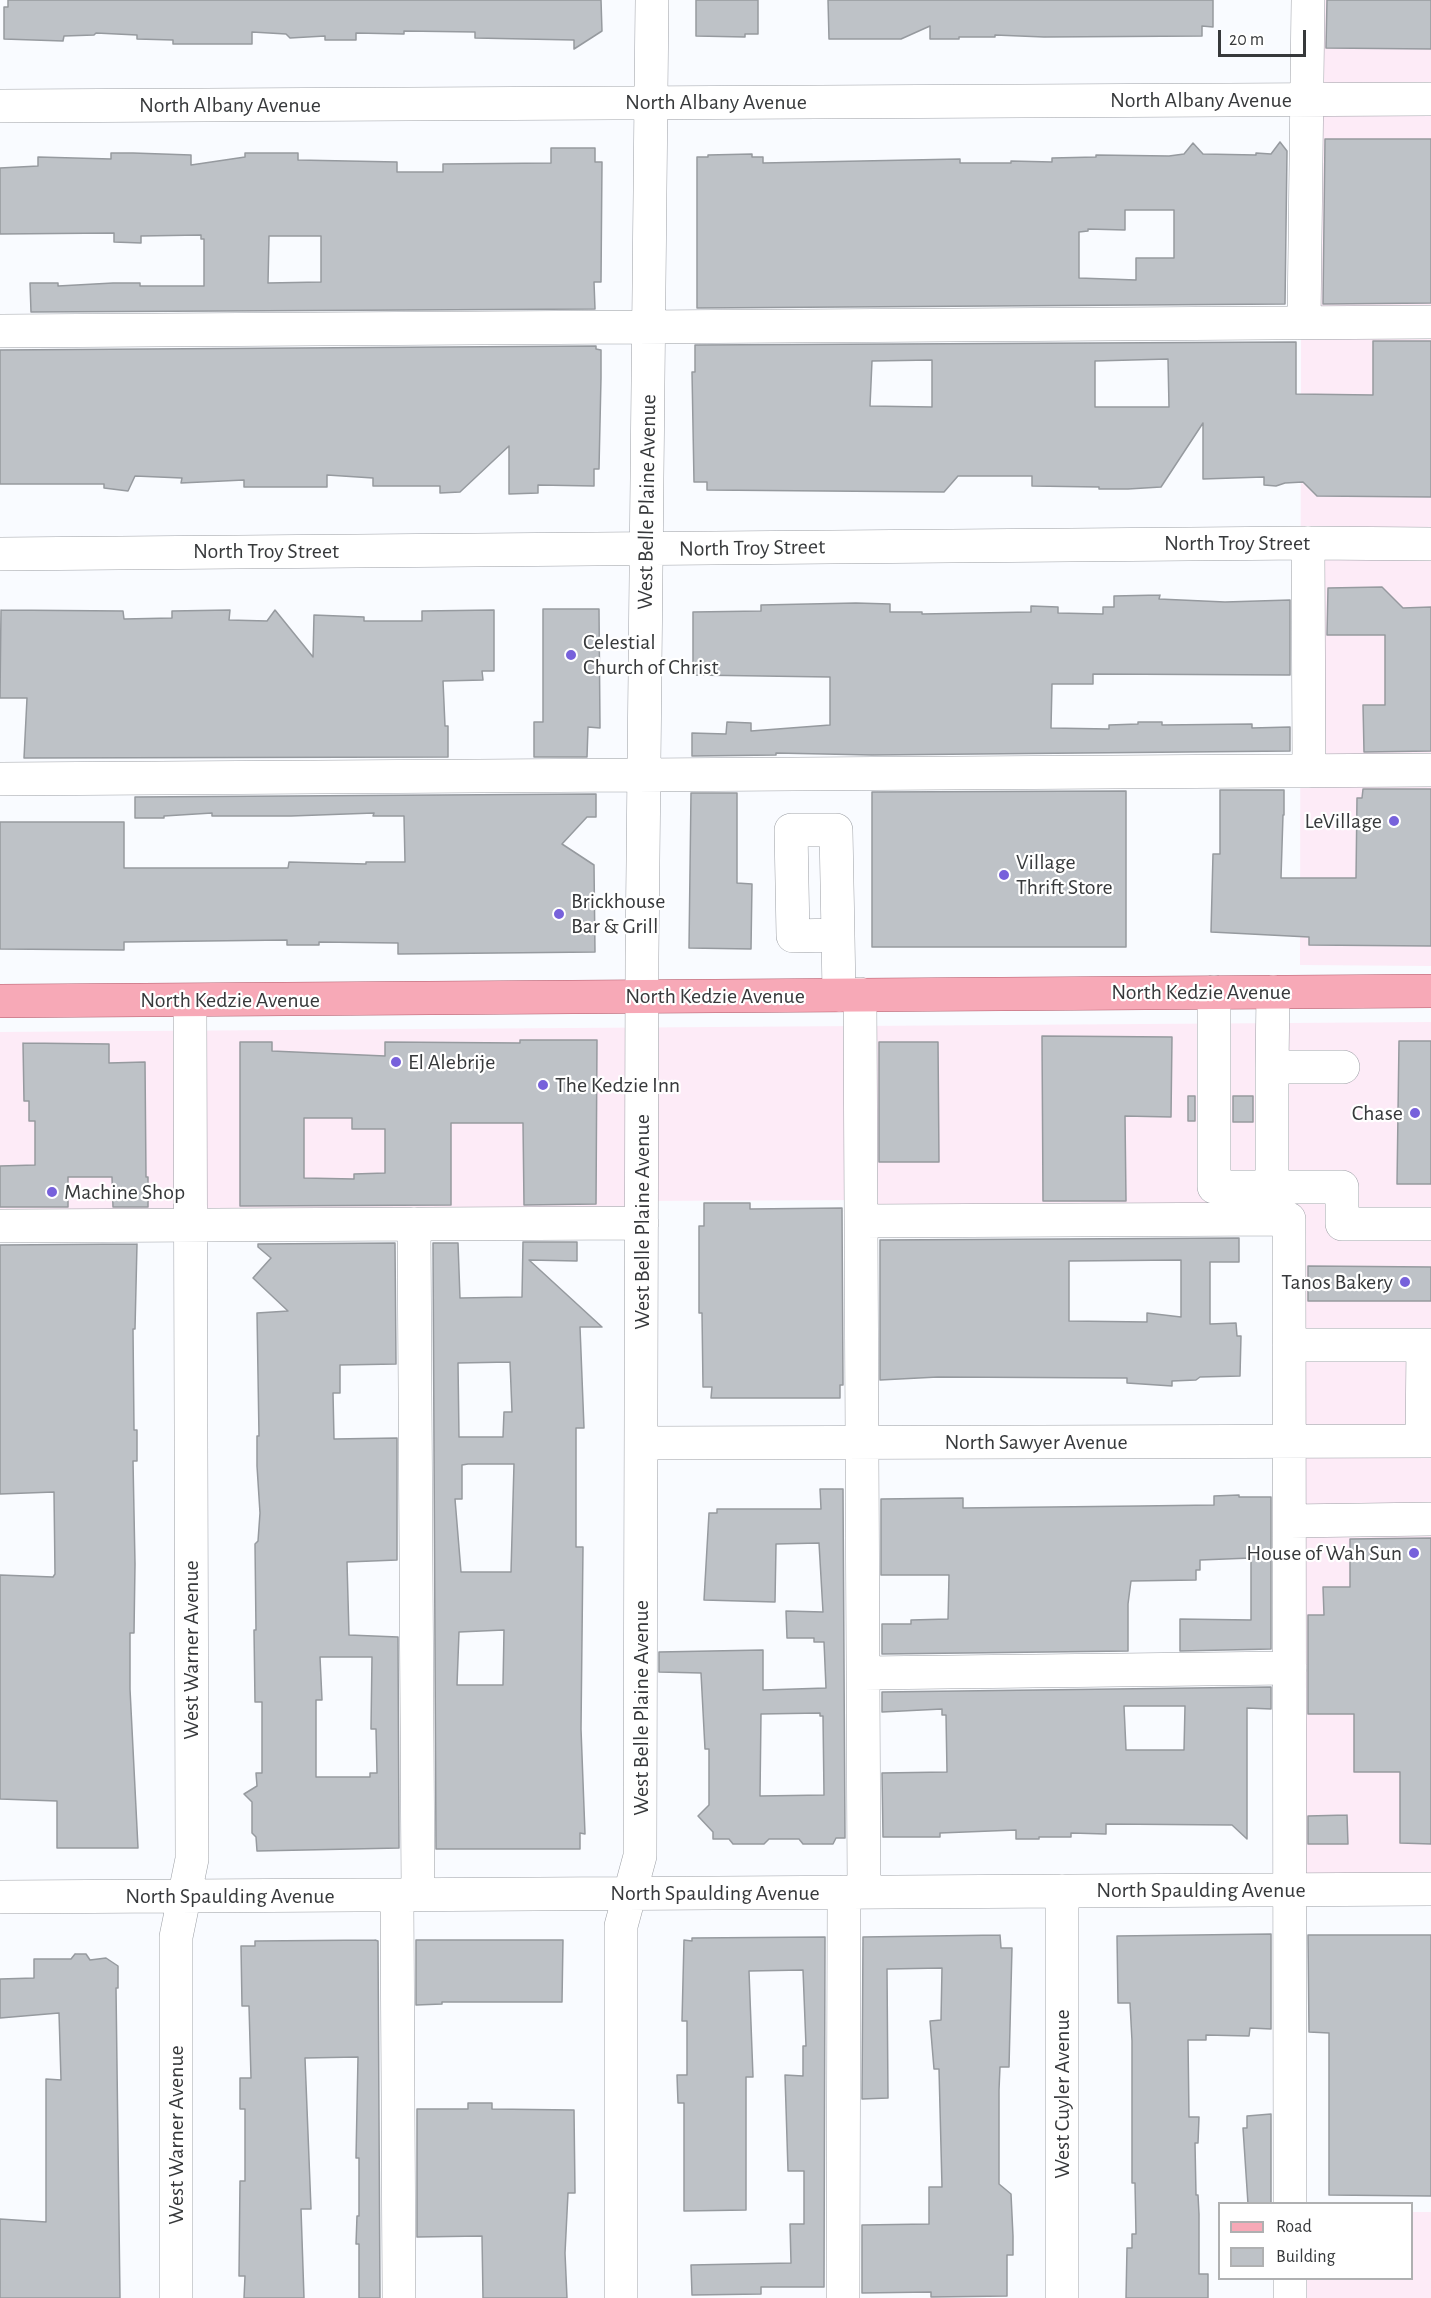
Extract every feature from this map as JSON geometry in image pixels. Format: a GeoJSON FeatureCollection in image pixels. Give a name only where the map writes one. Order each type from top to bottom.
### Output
{"type":"FeatureCollection","features":[{"type":"Feature","properties":{"kind":"main road","name":"North Kedzie Avenue"},"geometry":{"type":"LineString","coordinates":[[0,1001],[1431,991]]}},
{"type":"Feature","properties":{"kind":"street","name":"West Belle Plaine Avenue"},"geometry":{"type":"LineString","coordinates":[[621,2298],[621,1926],[640,1856],[642,996],[652,0]]}},
{"type":"Feature","properties":{"kind":"street"},"geometry":{"type":"LineString","coordinates":[[1304,322],[1308,0]]}},
{"type":"Feature","properties":{"kind":"street","name":"North Albany Avenue"},"geometry":{"type":"LineString","coordinates":[[0,106],[1431,99]]}},
{"type":"Feature","properties":{"kind":"street"},"geometry":{"type":"LineString","coordinates":[[0,331],[1431,322]]}},
{"type":"Feature","properties":{"kind":"street"},"geometry":{"type":"LineString","coordinates":[[1308,543],[1309,771]]}},
{"type":"Feature","properties":{"kind":"street","name":"North Troy Street"},"geometry":{"type":"LineString","coordinates":[[0,554],[1308,543],[1431,544]]}},
{"type":"Feature","properties":{"kind":"street"},"geometry":{"type":"LineString","coordinates":[[0,778],[1431,770]]}},
{"type":"Feature","properties":{"kind":"street"},"geometry":{"type":"LineString","coordinates":[[838,935],[850,995],[862,1221],[864,1443],[864,1673],[854,1892],[843,2298]]}},
{"type":"Feature","properties":{"kind":"street"},"geometry":{"type":"LineString","coordinates":[[1214,992],[1214,1187],[1342,1187],[1342,1224],[1431,1224]]}},
{"type":"Feature","properties":{"kind":"street"},"geometry":{"type":"LineString","coordinates":[[1272,1187],[1273,992]]}},
{"type":"Feature","properties":{"kind":"street","name":"West Warner Avenue"},"geometry":{"type":"LineString","coordinates":[[176,2298],[176,1937],[192,1859],[190,1001]]}},
{"type":"Feature","properties":{"kind":"street"},"geometry":{"type":"LineString","coordinates":[[1272,1067],[1342,1067]]}},
{"type":"Feature","properties":{"kind":"street"},"geometry":{"type":"LineString","coordinates":[[862,1221],[1289,1219],[1290,2202]]}},
{"type":"Feature","properties":{"kind":"street"},"geometry":{"type":"LineString","coordinates":[[0,1226],[642,1222]]}},
{"type":"Feature","properties":{"kind":"street"},"geometry":{"type":"LineString","coordinates":[[399,2298],[408,1895],[414,1224]]}},
{"type":"Feature","properties":{"kind":"street"},"geometry":{"type":"LineString","coordinates":[[1290,1345],[1427,1345],[1426,1441]]}},
{"type":"Feature","properties":{"kind":"street","name":"North Sawyer Avenue"},"geometry":{"type":"LineString","coordinates":[[641,1443],[1426,1441]]}},
{"type":"Feature","properties":{"kind":"street"},"geometry":{"type":"LineString","coordinates":[[1290,1521],[1431,1519]]}},
{"type":"Feature","properties":{"kind":"street"},"geometry":{"type":"LineString","coordinates":[[864,1673],[1290,1668]]}},
{"type":"Feature","properties":{"kind":"street","name":"North Spaulding Avenue"},"geometry":{"type":"LineString","coordinates":[[0,1897],[1431,1889]]}},
{"type":"Feature","properties":{"kind":"street","name":"West Cuyler Avenue"},"geometry":{"type":"LineString","coordinates":[[1062,1891],[1062,2298]]}},
{"type":"Feature","properties":{"kind":"street"},"geometry":{"type":"LineString","coordinates":[[1290,2280],[1290,2298]]}},
{"type":"Feature","properties":{"kind":"shaded area"},"geometry":{"type":"Polygon","coordinates":[[[1313,0],[1431,0],[1431,966],[1300,965],[1301,329],[1313,0]]]}},
{"type":"Feature","properties":{"kind":"shaded area"},"geometry":{"type":"Polygon","coordinates":[[[1431,1022],[1431,1885],[1290,1887],[1285,1221],[865,1216],[865,1200],[639,1201],[639,1217],[0,1222],[0,1032],[1431,1022]]]}},
{"type":"Feature","properties":{"kind":"shaded area"},"geometry":{"type":"Polygon","coordinates":[[[1413,2212],[1431,2212],[1431,2298],[1293,2298],[1293,2280],[1413,2280],[1413,2212]]]}},
{"type":"Feature","properties":{"kind":"building"},"geometry":{"type":"Polygon","coordinates":[[[8,0],[601,0],[602,31],[574,49],[574,40],[475,38],[475,32],[356,33],[356,40],[325,40],[325,36],[290,38],[286,34],[252,32],[252,44],[173,44],[173,40],[137,39],[137,35],[96,33],[94,35],[64,36],[63,41],[4,39],[4,7],[8,7],[8,0]]]}},
{"type":"Feature","properties":{"kind":"building"},"geometry":{"type":"Polygon","coordinates":[[[696,0],[758,0],[758,34],[745,34],[745,37],[696,36],[696,0]]]}},
{"type":"Feature","properties":{"kind":"building"},"geometry":{"type":"Polygon","coordinates":[[[828,0],[1213,0],[1213,27],[1202,26],[1202,36],[995,35],[995,37],[930,39],[930,26],[901,39],[829,39],[828,0]]]}},
{"type":"Feature","properties":{"kind":"building"},"geometry":{"type":"Polygon","coordinates":[[[1327,0],[1431,0],[1431,49],[1326,48],[1327,0]]]}},
{"type":"Feature","properties":{"kind":"building"},"geometry":{"type":"Polygon","coordinates":[[[1325,139],[1431,139],[1431,303],[1323,304],[1325,139]]]}},
{"type":"Feature","properties":{"kind":"building"},"geometry":{"type":"Polygon","coordinates":[[[1280,142],[1287,151],[1285,304],[697,308],[697,157],[752,154],[752,157],[763,157],[763,163],[960,159],[960,163],[1052,162],[1052,158],[1096,157],[1096,155],[1169,156],[1184,154],[1193,143],[1203,154],[1271,154],[1280,142]],[[1125,210],[1125,230],[1088,229],[1088,231],[1079,232],[1079,278],[1136,280],[1136,258],[1174,258],[1174,210],[1125,210]]]}},
{"type":"Feature","properties":{"kind":"building"},"geometry":{"type":"Polygon","coordinates":[[[551,148],[595,148],[595,162],[602,162],[601,282],[594,282],[595,309],[31,312],[30,283],[58,283],[58,286],[140,283],[140,286],[204,286],[204,239],[201,239],[201,235],[141,236],[141,243],[114,242],[114,233],[0,234],[0,168],[38,166],[38,157],[111,159],[111,153],[191,155],[191,165],[245,157],[245,153],[298,153],[298,160],[397,162],[397,172],[443,172],[443,164],[551,163],[551,148]],[[269,236],[268,283],[321,282],[321,236],[269,236]]]}},
{"type":"Feature","properties":{"kind":"building"},"geometry":{"type":"Polygon","coordinates":[[[1373,341],[1431,341],[1431,497],[1317,496],[1303,482],[1276,486],[1264,485],[1264,477],[1203,479],[1203,423],[1161,487],[1099,489],[1099,487],[1032,486],[1032,476],[958,476],[944,492],[707,490],[707,482],[694,482],[692,372],[695,372],[695,345],[1296,342],[1296,394],[1373,395],[1373,341]],[[1168,359],[1095,361],[1095,407],[1169,407],[1168,359]],[[932,360],[872,361],[870,406],[932,407],[932,360]]]}},
{"type":"Feature","properties":{"kind":"building"},"geometry":{"type":"Polygon","coordinates":[[[596,346],[596,349],[601,350],[601,378],[599,469],[594,469],[594,486],[538,485],[538,493],[509,494],[509,446],[460,492],[440,493],[440,486],[373,486],[373,478],[327,475],[327,487],[244,487],[244,480],[181,483],[182,478],[135,476],[128,491],[104,488],[104,484],[0,484],[0,350],[596,346]]]}},
{"type":"Feature","properties":{"kind":"building"},"geometry":{"type":"Polygon","coordinates":[[[1382,587],[1403,608],[1431,607],[1431,751],[1364,752],[1363,705],[1385,705],[1385,635],[1327,635],[1328,588],[1382,587]]]}},
{"type":"Feature","properties":{"kind":"building"},"geometry":{"type":"Polygon","coordinates":[[[1160,595],[1159,599],[1225,602],[1290,600],[1290,675],[1093,674],[1093,684],[1052,684],[1051,728],[1109,729],[1109,725],[1138,724],[1138,722],[1162,722],[1162,725],[1252,724],[1252,728],[1290,727],[1290,751],[872,755],[776,753],[776,755],[692,756],[692,733],[726,734],[727,722],[751,723],[751,731],[830,725],[830,677],[693,675],[693,612],[761,611],[761,605],[856,603],[890,604],[890,612],[922,612],[922,614],[1031,612],[1031,606],[1058,607],[1058,613],[1103,614],[1103,607],[1114,607],[1114,596],[1160,595]]]}},
{"type":"Feature","properties":{"kind":"building","name":"Celestial Church of Christ"},"geometry":{"type":"Polygon","coordinates":[[[543,609],[599,609],[600,728],[588,727],[587,757],[534,757],[534,722],[543,722],[543,609]]]}},
{"type":"Feature","properties":{"kind":"building"},"geometry":{"type":"Polygon","coordinates":[[[1,610],[123,611],[124,619],[172,618],[172,611],[230,610],[229,620],[267,621],[275,610],[313,657],[314,615],[364,617],[364,621],[422,621],[422,611],[494,610],[494,671],[482,671],[483,680],[443,681],[445,726],[448,726],[448,757],[24,758],[27,698],[0,698],[1,610]]]}},
{"type":"Feature","properties":{"kind":"building"},"geometry":{"type":"Polygon","coordinates":[[[1363,789],[1431,789],[1431,946],[1309,945],[1309,937],[1211,932],[1213,854],[1220,854],[1220,790],[1284,790],[1281,878],[1356,878],[1357,798],[1362,798],[1363,789]]]}},
{"type":"Feature","properties":{"kind":"building"},"geometry":{"type":"Polygon","coordinates":[[[1126,791],[1126,947],[872,947],[872,792],[1126,791]]]}},
{"type":"Feature","properties":{"kind":"building"},"geometry":{"type":"Polygon","coordinates":[[[691,793],[737,793],[737,883],[752,884],[751,949],[689,948],[691,793]]]}},
{"type":"Feature","properties":{"kind":"building"},"geometry":{"type":"Polygon","coordinates":[[[596,794],[596,817],[587,817],[562,844],[594,865],[595,952],[398,954],[398,943],[319,942],[319,945],[287,945],[287,940],[124,942],[124,950],[0,949],[0,822],[124,822],[124,868],[288,868],[289,862],[366,864],[366,862],[405,862],[404,816],[373,816],[374,813],[212,816],[212,813],[164,816],[164,818],[135,818],[135,797],[596,794]]]}},
{"type":"Feature","properties":{"kind":"building"},"geometry":{"type":"Polygon","coordinates":[[[1042,1036],[1172,1037],[1171,1117],[1125,1116],[1126,1201],[1043,1201],[1042,1036]]]}},
{"type":"Feature","properties":{"kind":"building"},"geometry":{"type":"Polygon","coordinates":[[[520,1040],[597,1040],[596,1204],[524,1205],[523,1123],[451,1123],[451,1205],[240,1206],[240,1042],[272,1042],[272,1051],[385,1056],[385,1042],[520,1043],[520,1040]],[[304,1118],[304,1178],[354,1179],[354,1174],[385,1173],[385,1129],[352,1129],[352,1118],[304,1118]]]}},
{"type":"Feature","properties":{"kind":"building","name":"Chase"},"geometry":{"type":"Polygon","coordinates":[[[1399,1041],[1431,1041],[1431,1184],[1397,1184],[1399,1041]]]}},
{"type":"Feature","properties":{"kind":"building"},"geometry":{"type":"Polygon","coordinates":[[[879,1042],[938,1042],[939,1162],[879,1162],[879,1042]]]}},
{"type":"Feature","properties":{"kind":"building"},"geometry":{"type":"Polygon","coordinates":[[[23,1043],[109,1044],[109,1063],[145,1062],[148,1207],[113,1207],[112,1177],[68,1177],[68,1207],[0,1207],[0,1166],[35,1165],[35,1121],[29,1121],[29,1101],[24,1101],[23,1043]]]}},
{"type":"Feature","properties":{"kind":"building"},"geometry":{"type":"Polygon","coordinates":[[[1188,1096],[1195,1096],[1195,1121],[1188,1121],[1188,1096]]]}},
{"type":"Feature","properties":{"kind":"building"},"geometry":{"type":"Polygon","coordinates":[[[1233,1096],[1253,1096],[1253,1122],[1233,1122],[1233,1096]]]}},
{"type":"Feature","properties":{"kind":"building"},"geometry":{"type":"Polygon","coordinates":[[[704,1203],[750,1203],[750,1209],[842,1208],[843,1385],[840,1385],[840,1398],[711,1398],[712,1387],[703,1387],[702,1313],[699,1313],[699,1226],[704,1226],[704,1203]]]}},
{"type":"Feature","properties":{"kind":"building"},"geometry":{"type":"Polygon","coordinates":[[[1239,1238],[1239,1262],[1210,1262],[1210,1324],[1236,1323],[1237,1336],[1241,1336],[1240,1376],[1200,1377],[1196,1380],[1172,1381],[1172,1386],[1127,1383],[1127,1378],[938,1377],[880,1380],[880,1240],[1239,1238]],[[1181,1260],[1069,1261],[1069,1321],[1147,1322],[1147,1313],[1181,1317],[1181,1260]]]}},
{"type":"Feature","properties":{"kind":"building"},"geometry":{"type":"Polygon","coordinates":[[[523,1242],[577,1242],[577,1261],[529,1260],[602,1327],[580,1327],[584,1428],[576,1428],[576,1547],[583,1547],[581,1729],[585,1834],[580,1833],[580,1849],[436,1849],[433,1243],[458,1243],[460,1298],[522,1297],[523,1242]],[[510,1362],[458,1363],[459,1437],[503,1437],[504,1412],[512,1412],[510,1362]],[[514,1464],[462,1465],[462,1499],[455,1499],[461,1572],[511,1572],[514,1464]],[[504,1630],[459,1632],[457,1685],[503,1685],[504,1630]]]}},
{"type":"Feature","properties":{"kind":"building"},"geometry":{"type":"Polygon","coordinates":[[[395,1243],[396,1364],[340,1365],[340,1393],[333,1393],[334,1439],[397,1438],[397,1560],[347,1562],[349,1635],[398,1637],[399,1848],[257,1851],[256,1837],[252,1833],[252,1802],[244,1794],[257,1786],[256,1773],[262,1773],[262,1702],[255,1702],[254,1630],[256,1630],[255,1544],[258,1541],[260,1513],[257,1466],[257,1436],[259,1436],[257,1313],[288,1311],[253,1278],[271,1258],[258,1247],[258,1244],[395,1243]],[[320,1657],[322,1700],[316,1700],[316,1777],[370,1777],[370,1773],[377,1773],[376,1729],[371,1729],[372,1657],[320,1657]]]}},
{"type":"Feature","properties":{"kind":"building"},"geometry":{"type":"Polygon","coordinates":[[[137,1244],[135,1329],[133,1329],[134,1430],[137,1430],[137,1461],[133,1461],[135,1564],[134,1633],[130,1633],[130,1689],[138,1848],[57,1848],[57,1801],[0,1799],[0,1575],[53,1577],[55,1574],[54,1492],[0,1494],[0,1245],[137,1244]]]}},
{"type":"Feature","properties":{"kind":"building"},"geometry":{"type":"Polygon","coordinates":[[[1308,1266],[1431,1267],[1431,1301],[1308,1301],[1308,1266]]]}},
{"type":"Feature","properties":{"kind":"building"},"geometry":{"type":"Polygon","coordinates":[[[820,1489],[843,1489],[845,1838],[836,1838],[833,1844],[803,1844],[799,1839],[769,1839],[764,1844],[733,1844],[729,1839],[713,1839],[713,1832],[698,1816],[709,1805],[709,1749],[705,1749],[701,1673],[659,1672],[659,1652],[763,1650],[763,1690],[826,1688],[824,1642],[814,1642],[814,1638],[787,1638],[786,1611],[823,1612],[819,1543],[776,1544],[775,1602],[704,1600],[709,1513],[717,1513],[717,1509],[821,1509],[820,1489]],[[820,1713],[761,1714],[760,1796],[824,1795],[823,1716],[820,1716],[820,1713]]]}},
{"type":"Feature","properties":{"kind":"building"},"geometry":{"type":"Polygon","coordinates":[[[1239,1495],[1239,1497],[1271,1497],[1271,1649],[1180,1651],[1180,1619],[1251,1620],[1251,1558],[1200,1560],[1200,1570],[1196,1570],[1196,1580],[1131,1581],[1128,1604],[1128,1651],[882,1654],[882,1624],[911,1624],[911,1620],[948,1619],[949,1575],[881,1575],[881,1499],[963,1498],[963,1508],[1214,1505],[1214,1496],[1239,1495]]]}},
{"type":"Feature","properties":{"kind":"building"},"geometry":{"type":"Polygon","coordinates":[[[1431,1538],[1431,1844],[1400,1843],[1400,1772],[1354,1772],[1354,1714],[1308,1714],[1308,1615],[1324,1615],[1323,1587],[1350,1587],[1350,1539],[1431,1538]]]}},
{"type":"Feature","properties":{"kind":"building"},"geometry":{"type":"Polygon","coordinates":[[[1271,1687],[1271,1709],[1247,1708],[1247,1839],[1232,1825],[1106,1824],[1106,1834],[1071,1833],[1071,1837],[1039,1837],[1039,1839],[1016,1839],[1016,1830],[940,1833],[940,1837],[883,1837],[882,1773],[947,1772],[946,1715],[942,1715],[942,1709],[882,1712],[882,1692],[1271,1687]],[[1124,1706],[1126,1750],[1184,1750],[1185,1706],[1124,1706]]]}},
{"type":"Feature","properties":{"kind":"building"},"geometry":{"type":"Polygon","coordinates":[[[1347,1815],[1348,1844],[1308,1844],[1308,1816],[1347,1815]]]}},
{"type":"Feature","properties":{"kind":"building"},"geometry":{"type":"Polygon","coordinates":[[[1271,1934],[1271,2029],[1250,2028],[1249,2036],[1206,2035],[1206,2040],[1188,2040],[1189,2117],[1199,2117],[1198,2143],[1195,2143],[1196,2195],[1198,2195],[1199,2214],[1199,2274],[1208,2274],[1208,2298],[1126,2298],[1127,2248],[1132,2248],[1132,2234],[1136,2234],[1135,2183],[1132,2183],[1132,2041],[1130,2003],[1118,2003],[1117,1936],[1271,1934]]]}},
{"type":"Feature","properties":{"kind":"building"},"geometry":{"type":"Polygon","coordinates":[[[1000,1935],[1001,1948],[1012,1948],[1009,2067],[1000,2067],[999,2090],[999,2184],[1011,2194],[1013,2236],[1013,2255],[1007,2255],[1007,2296],[931,2297],[931,2292],[862,2293],[862,2225],[929,2224],[929,2187],[942,2187],[939,2069],[934,2069],[930,2021],[941,2020],[942,1968],[887,1969],[888,2098],[862,2099],[863,1937],[1000,1935]]]}},
{"type":"Feature","properties":{"kind":"building"},"geometry":{"type":"Polygon","coordinates":[[[1308,1935],[1431,1935],[1431,2196],[1329,2195],[1329,2033],[1309,2032],[1308,1935]]]}},
{"type":"Feature","properties":{"kind":"building"},"geometry":{"type":"Polygon","coordinates":[[[825,1937],[824,2287],[761,2287],[761,2294],[692,2295],[691,2265],[791,2263],[790,2224],[804,2224],[804,2171],[788,2171],[785,2075],[803,2076],[803,2046],[806,2046],[803,1970],[749,1971],[753,2077],[746,2077],[746,2210],[684,2211],[684,2103],[678,2103],[677,2075],[687,2075],[687,2021],[682,2021],[684,1940],[692,1941],[692,1938],[825,1937]]]}},
{"type":"Feature","properties":{"kind":"building"},"geometry":{"type":"Polygon","coordinates":[[[416,1940],[563,1940],[562,2002],[442,2002],[442,2004],[416,2005],[416,1940]]]}},
{"type":"Feature","properties":{"kind":"building"},"geometry":{"type":"Polygon","coordinates":[[[255,1941],[378,1941],[380,2298],[359,2298],[359,2244],[356,2244],[357,2216],[359,2216],[359,2158],[356,2158],[358,2057],[305,2058],[311,2209],[301,2209],[304,2298],[244,2298],[245,2276],[239,2276],[240,2181],[245,2181],[245,2109],[240,2109],[240,2078],[251,2078],[249,2006],[242,2006],[241,1946],[255,1946],[255,1941]]]}},
{"type":"Feature","properties":{"kind":"building"},"geometry":{"type":"Polygon","coordinates":[[[75,1954],[86,1954],[90,1960],[106,1958],[118,1966],[118,1988],[116,1988],[120,2298],[0,2298],[0,2219],[46,2222],[46,2079],[61,2080],[59,2013],[0,2018],[0,1979],[34,1978],[34,1959],[71,1959],[75,1954]]]}},
{"type":"Feature","properties":{"kind":"building"},"geometry":{"type":"Polygon","coordinates":[[[468,2103],[492,2103],[492,2109],[574,2110],[575,2193],[568,2193],[565,2253],[567,2298],[483,2298],[482,2236],[417,2237],[417,2109],[468,2109],[468,2103]]]}},
{"type":"Feature","properties":{"kind":"building"},"geometry":{"type":"Polygon","coordinates":[[[1271,2114],[1271,2202],[1248,2202],[1243,2128],[1247,2128],[1247,2116],[1271,2114]]]}},
{"type":"Feature","properties":{"kind":"place","name":"Celestial Church of Christ"},"geometry":{"type":"Point","coordinates":[571,655]}},
{"type":"Feature","properties":{"kind":"place","name":"LeVillage"},"geometry":{"type":"Point","coordinates":[1394,821]}},
{"type":"Feature","properties":{"kind":"place","name":"Village Thrift Store"},"geometry":{"type":"Point","coordinates":[1004,875]}},
{"type":"Feature","properties":{"kind":"place","name":"Brickhouse Bar & Grill"},"geometry":{"type":"Point","coordinates":[559,914]}},
{"type":"Feature","properties":{"kind":"place","name":"El Alebrije"},"geometry":{"type":"Point","coordinates":[396,1062]}},
{"type":"Feature","properties":{"kind":"place","name":"The Kedzie Inn"},"geometry":{"type":"Point","coordinates":[543,1085]}},
{"type":"Feature","properties":{"kind":"place","name":"Chase"},"geometry":{"type":"Point","coordinates":[1415,1113]}},
{"type":"Feature","properties":{"kind":"place","name":"Machine Shop"},"geometry":{"type":"Point","coordinates":[52,1192]}},
{"type":"Feature","properties":{"kind":"place","name":"Tanos Bakery"},"geometry":{"type":"Point","coordinates":[1405,1282]}},
{"type":"Feature","properties":{"kind":"place","name":"House of Wah Sun"},"geometry":{"type":"Point","coordinates":[1414,1553]}}]}
